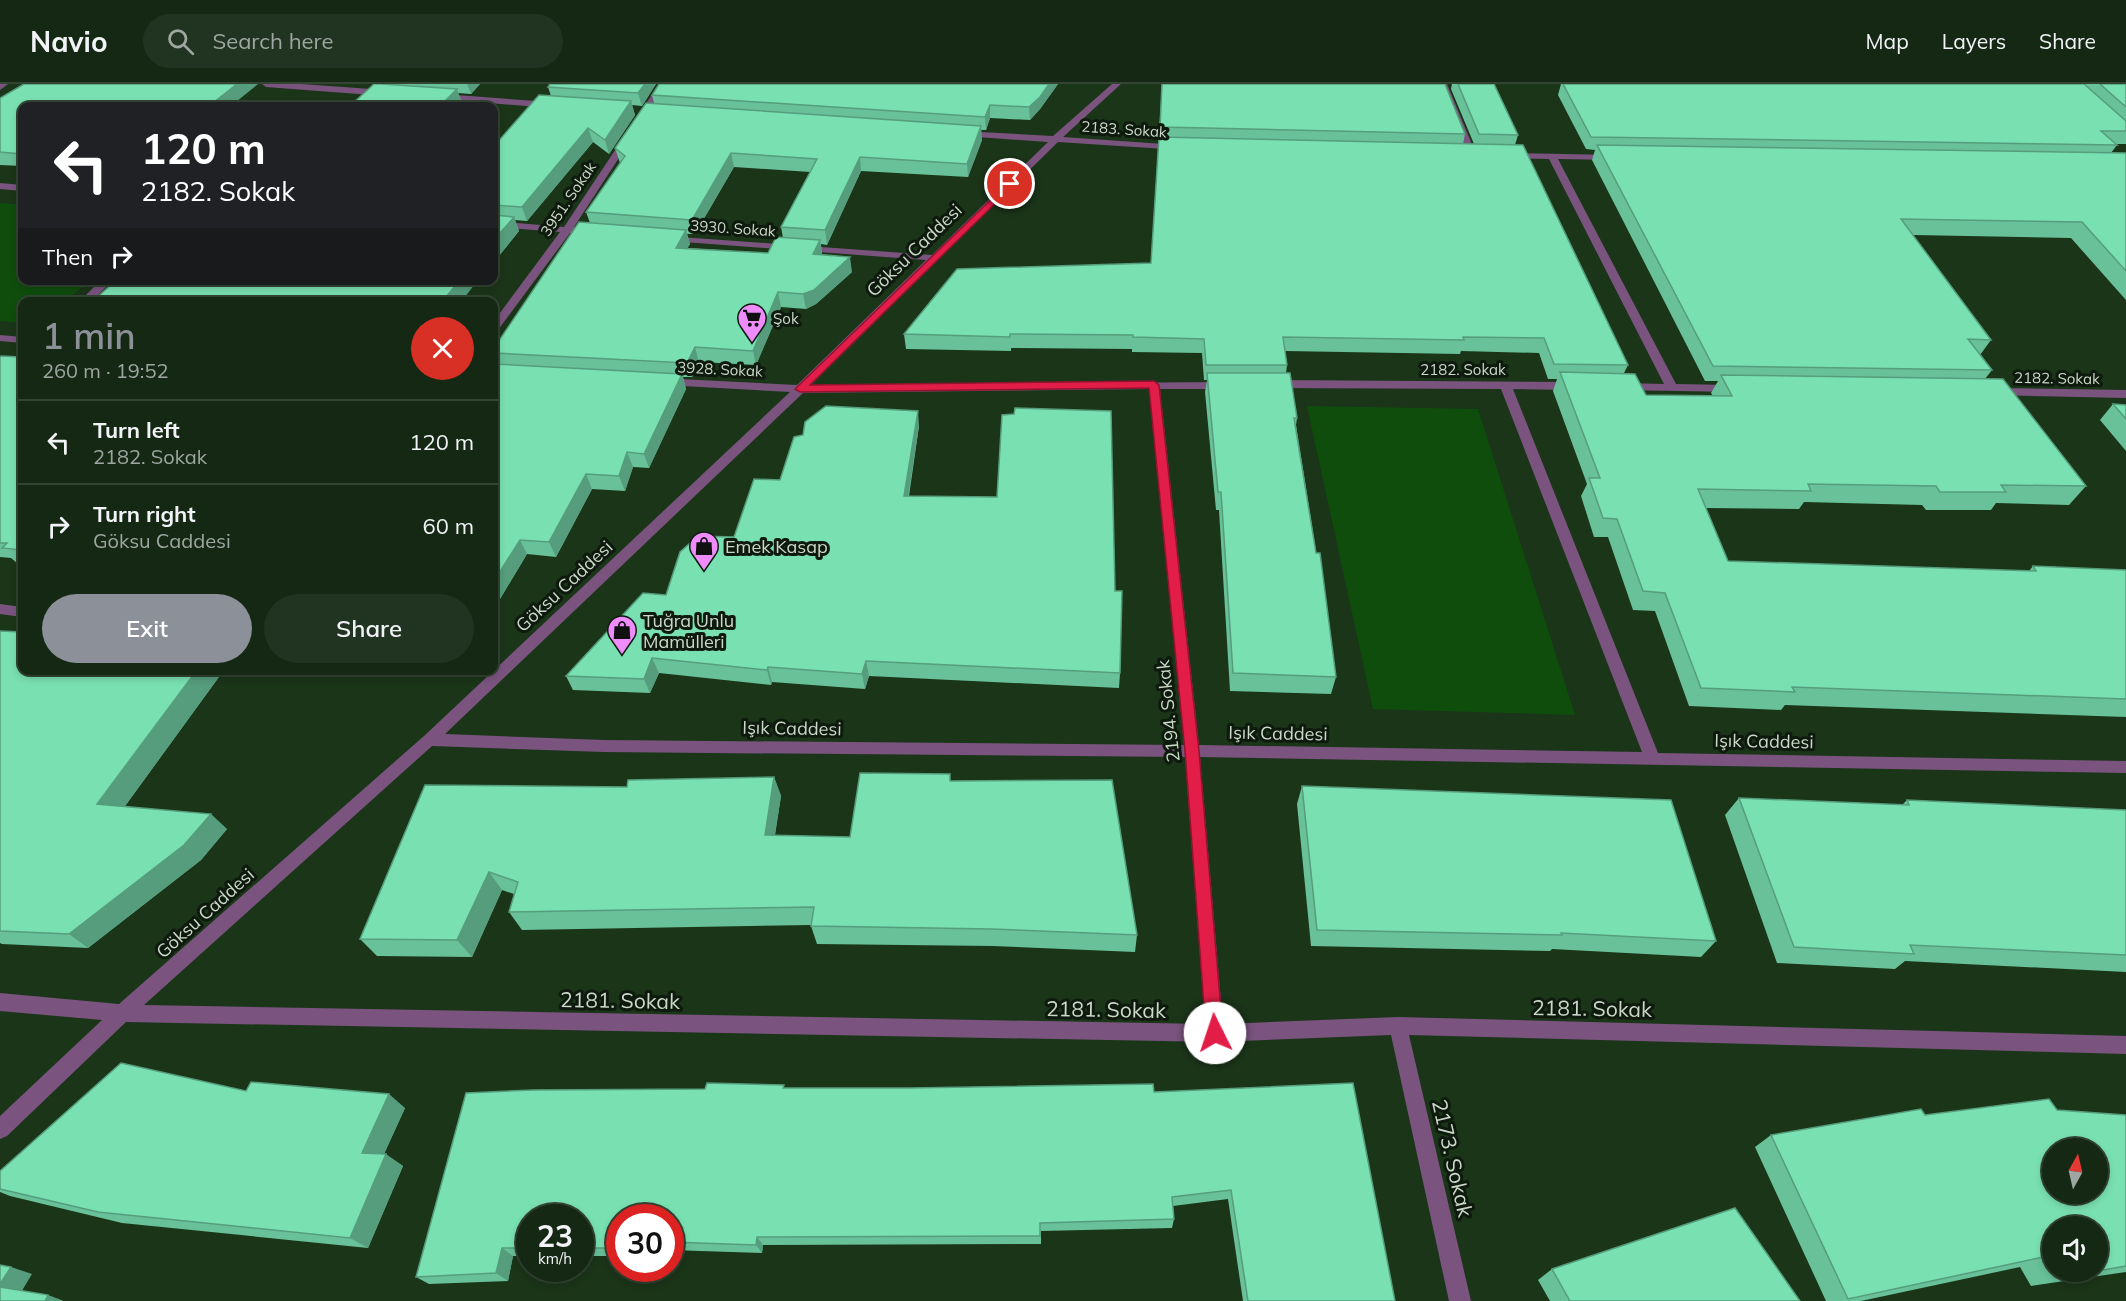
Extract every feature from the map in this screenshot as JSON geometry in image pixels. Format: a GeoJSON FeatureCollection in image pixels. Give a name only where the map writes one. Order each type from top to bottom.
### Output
{"type":"FeatureCollection","features":[{"type":"Feature","properties":{"kind":"street"},"geometry":{"type":"LineString","coordinates":[[0,87],[4,84]]}},
{"type":"Feature","properties":{"kind":"street"},"geometry":{"type":"LineString","coordinates":[[266,84],[396,94]]}},
{"type":"Feature","properties":{"kind":"street","name":"3951. Sokak"},"geometry":{"type":"LineString","coordinates":[[498,323],[567,230],[663,84]]}},
{"type":"Feature","properties":{"kind":"street","name":"Göksu Caddesi"},"geometry":{"type":"LineString","coordinates":[[498,674],[800,389],[1056,139],[1117,84]]}},
{"type":"Feature","properties":{"kind":"street"},"geometry":{"type":"LineString","coordinates":[[1443,84],[1470,154]]}},
{"type":"Feature","properties":{"kind":"street"},"geometry":{"type":"LineString","coordinates":[[431,96],[561,106]]}},
{"type":"Feature","properties":{"kind":"street"},"geometry":{"type":"LineString","coordinates":[[632,111],[656,113]]}},
{"type":"Feature","properties":{"kind":"street","name":"2183. Sokak"},"geometry":{"type":"LineString","coordinates":[[950,132],[1195,148]]}},
{"type":"Feature","properties":{"kind":"street"},"geometry":{"type":"LineString","coordinates":[[1459,154],[1482,154]]}},
{"type":"Feature","properties":{"kind":"street"},"geometry":{"type":"LineString","coordinates":[[1494,155],[1624,157]]}},
{"type":"Feature","properties":{"kind":"street"},"geometry":{"type":"LineString","coordinates":[[1552,156],[1672,388]]}},
{"type":"Feature","properties":{"kind":"street"},"geometry":{"type":"LineString","coordinates":[[0,186],[18,188]]}},
{"type":"Feature","properties":{"kind":"street"},"geometry":{"type":"LineString","coordinates":[[498,224],[602,233]]}},
{"type":"Feature","properties":{"kind":"street","name":"3930. Sokak"},"geometry":{"type":"LineString","coordinates":[[662,237],[934,258]]}},
{"type":"Feature","properties":{"kind":"street"},"geometry":{"type":"LineString","coordinates":[[89,297],[103,285]]}},
{"type":"Feature","properties":{"kind":"street"},"geometry":{"type":"LineString","coordinates":[[0,338],[18,340]]}},
{"type":"Feature","properties":{"kind":"street","name":"3928. Sokak"},"geometry":{"type":"LineString","coordinates":[[647,380],[800,389]]}},
{"type":"Feature","properties":{"kind":"street","name":"2182. Sokak"},"geometry":{"type":"LineString","coordinates":[[1259,384],[1589,386]]}},
{"type":"Feature","properties":{"kind":"street"},"geometry":{"type":"LineString","coordinates":[[1505,384],[1652,758]]}},
{"type":"Feature","properties":{"kind":"street","name":"2194. Sokak"},"geometry":{"type":"LineString","coordinates":[[1154,385],[1192,751],[1215,1033]]}},
{"type":"Feature","properties":{"kind":"street"},"geometry":{"type":"LineString","coordinates":[[800,389],[1236,385]]}},
{"type":"Feature","properties":{"kind":"street"},"geometry":{"type":"LineString","coordinates":[[1612,387],[1744,389]]}},
{"type":"Feature","properties":{"kind":"street","name":"2182. Sokak"},"geometry":{"type":"LineString","coordinates":[[1983,392],[2126,393]]}},
{"type":"Feature","properties":{"kind":"street"},"geometry":{"type":"LineString","coordinates":[[0,609],[18,611]]}},
{"type":"Feature","properties":{"kind":"street"},"geometry":{"type":"LineString","coordinates":[[498,662],[510,663]]}},
{"type":"Feature","properties":{"kind":"street","name":"Göksu Caddesi"},"geometry":{"type":"LineString","coordinates":[[0,1129],[122,1013],[429,740],[497,675]]}},
{"type":"Feature","properties":{"kind":"street","name":"Işık Caddesi"},"geometry":{"type":"LineString","coordinates":[[429,740],[604,746],[1192,751],[2126,767]]}},
{"type":"Feature","properties":{"kind":"street","name":"2181. Sokak"},"geometry":{"type":"LineString","coordinates":[[0,1002],[122,1013],[1215,1033],[1398,1026],[2126,1045]]}},
{"type":"Feature","properties":{"kind":"street","name":"2173. Sokak"},"geometry":{"type":"LineString","coordinates":[[1398,1026],[1460,1301]]}},
{"type":"Feature","properties":{"kind":"green space"},"geometry":{"type":"Polygon","coordinates":[[[0,203],[18,205],[18,285],[84,285],[71,297],[18,297],[18,323],[0,321],[0,203]]]}},
{"type":"Feature","properties":{"kind":"green space"},"geometry":{"type":"Polygon","coordinates":[[[1307,406],[1478,409],[1575,715],[1373,709],[1307,406]]]}},
{"type":"Feature","properties":{"kind":"building"},"geometry":{"type":"Polygon","coordinates":[[[24,84],[237,84],[214,102],[18,102],[18,154],[0,152],[0,98],[24,84]]]}},
{"type":"Feature","properties":{"kind":"building"},"geometry":{"type":"Polygon","coordinates":[[[374,84],[457,89],[444,102],[354,102],[374,84]]]}},
{"type":"Feature","properties":{"kind":"building"},"geometry":{"type":"Polygon","coordinates":[[[550,84],[645,84],[638,93],[548,87],[550,84]]]}},
{"type":"Feature","properties":{"kind":"building"},"geometry":{"type":"Polygon","coordinates":[[[659,84],[1049,84],[1029,107],[990,105],[985,117],[652,95],[659,84]]]}},
{"type":"Feature","properties":{"kind":"building"},"geometry":{"type":"Polygon","coordinates":[[[1162,84],[1445,84],[1465,134],[1160,127],[1162,84]]]}},
{"type":"Feature","properties":{"kind":"building"},"geometry":{"type":"Polygon","coordinates":[[[1458,84],[1494,84],[1518,135],[1479,134],[1458,84]]]}},
{"type":"Feature","properties":{"kind":"building"},"geometry":{"type":"Polygon","coordinates":[[[1563,84],[2084,84],[2126,121],[2126,131],[2101,131],[2117,145],[1591,137],[1563,84]]]}},
{"type":"Feature","properties":{"kind":"building"},"geometry":{"type":"Polygon","coordinates":[[[2100,84],[2126,84],[2126,107],[2100,84]]]}},
{"type":"Feature","properties":{"kind":"building"},"geometry":{"type":"Polygon","coordinates":[[[539,95],[631,101],[605,140],[588,128],[522,207],[498,205],[498,141],[539,95]]]}},
{"type":"Feature","properties":{"kind":"building"},"geometry":{"type":"Polygon","coordinates":[[[646,103],[981,126],[967,164],[860,157],[825,230],[781,227],[817,159],[731,153],[692,220],[586,212],[625,156],[615,148],[646,103]]]}},
{"type":"Feature","properties":{"kind":"building"},"geometry":{"type":"Polygon","coordinates":[[[1159,137],[1523,145],[1628,365],[1554,364],[1544,338],[1463,337],[1464,340],[1283,337],[1287,365],[1206,365],[1204,339],[1133,337],[1133,335],[1010,334],[1010,337],[904,334],[957,269],[1151,263],[1159,137]]]}},
{"type":"Feature","properties":{"kind":"building"},"geometry":{"type":"Polygon","coordinates":[[[1597,145],[2126,153],[2126,271],[2082,222],[1901,219],[1991,340],[1968,339],[1992,370],[1713,366],[1597,145]]]}},
{"type":"Feature","properties":{"kind":"building"},"geometry":{"type":"Polygon","coordinates":[[[498,215],[514,217],[498,235],[498,215]]]}},
{"type":"Feature","properties":{"kind":"building"},"geometry":{"type":"Polygon","coordinates":[[[579,222],[686,230],[676,248],[768,253],[776,237],[820,240],[813,254],[850,257],[814,290],[803,294],[778,292],[753,351],[695,347],[687,363],[498,353],[498,342],[579,222]]]}},
{"type":"Feature","properties":{"kind":"building"},"geometry":{"type":"Polygon","coordinates":[[[111,285],[456,285],[446,297],[97,297],[111,285]]]}},
{"type":"Feature","properties":{"kind":"building"},"geometry":{"type":"Polygon","coordinates":[[[0,357],[18,357],[18,550],[2,548],[7,543],[0,543],[0,357]]]}},
{"type":"Feature","properties":{"kind":"building"},"geometry":{"type":"Polygon","coordinates":[[[498,364],[682,374],[644,454],[627,452],[619,476],[586,474],[549,542],[520,540],[498,575],[498,364]]]}},
{"type":"Feature","properties":{"kind":"building"},"geometry":{"type":"Polygon","coordinates":[[[1560,372],[1635,374],[1646,395],[1732,396],[1721,375],[2003,379],[2086,486],[2001,485],[2006,492],[1940,492],[1936,486],[1808,484],[1811,491],[1698,489],[1728,561],[2036,571],[2033,566],[2126,570],[2126,699],[1792,687],[1795,692],[1701,688],[1665,593],[1643,591],[1617,519],[1603,518],[1589,478],[1600,478],[1560,372]]]}},
{"type":"Feature","properties":{"kind":"building"},"geometry":{"type":"Polygon","coordinates":[[[1207,373],[1290,373],[1297,418],[1294,418],[1316,553],[1320,553],[1336,677],[1233,673],[1221,492],[1218,492],[1207,373]]]}},
{"type":"Feature","properties":{"kind":"building"},"geometry":{"type":"Polygon","coordinates":[[[2113,404],[2126,405],[2126,419],[2113,404]]]}},
{"type":"Feature","properties":{"kind":"building"},"geometry":{"type":"Polygon","coordinates":[[[826,406],[918,411],[904,496],[997,497],[1002,415],[1014,414],[1015,408],[1111,411],[1115,591],[1122,591],[1120,673],[866,661],[862,674],[768,667],[767,670],[652,658],[644,679],[566,676],[643,593],[666,595],[680,552],[698,536],[734,537],[754,479],[780,480],[794,437],[803,435],[805,422],[826,406]]]}},
{"type":"Feature","properties":{"kind":"building"},"geometry":{"type":"Polygon","coordinates":[[[0,631],[18,632],[18,675],[193,675],[97,804],[211,814],[184,845],[69,934],[0,931],[0,631]]]}},
{"type":"Feature","properties":{"kind":"building"},"geometry":{"type":"Polygon","coordinates":[[[860,773],[950,774],[950,781],[1112,780],[1137,935],[991,929],[811,926],[814,907],[509,912],[518,882],[489,872],[457,940],[360,939],[425,785],[627,787],[628,780],[774,777],[765,835],[850,837],[860,773]]]}},
{"type":"Feature","properties":{"kind":"building"},"geometry":{"type":"Polygon","coordinates":[[[1302,786],[1671,800],[1716,941],[1561,933],[1562,935],[1317,930],[1302,786]]]}},
{"type":"Feature","properties":{"kind":"building"},"geometry":{"type":"Polygon","coordinates":[[[1739,798],[1909,805],[1907,800],[2126,810],[2126,955],[1910,945],[1914,954],[1794,947],[1739,798]]]}},
{"type":"Feature","properties":{"kind":"building"},"geometry":{"type":"Polygon","coordinates":[[[121,1063],[246,1091],[251,1082],[389,1094],[362,1153],[386,1154],[350,1238],[98,1212],[0,1189],[0,1171],[121,1063]]]}},
{"type":"Feature","properties":{"kind":"building"},"geometry":{"type":"Polygon","coordinates":[[[707,1083],[784,1085],[783,1088],[1153,1084],[1154,1092],[1353,1083],[1395,1301],[1248,1301],[1231,1190],[1172,1197],[1174,1219],[1040,1223],[1040,1236],[757,1237],[756,1245],[684,1242],[684,1204],[606,1204],[606,1248],[594,1248],[594,1204],[516,1204],[516,1248],[502,1248],[496,1273],[416,1277],[466,1093],[533,1090],[705,1089],[707,1083]]]}},
{"type":"Feature","properties":{"kind":"building"},"geometry":{"type":"Polygon","coordinates":[[[2049,1099],[2057,1110],[2126,1115],[2126,1266],[2108,1269],[2108,1216],[2042,1216],[2042,1257],[1848,1299],[1771,1135],[1921,1109],[1925,1115],[2049,1099]]]}},
{"type":"Feature","properties":{"kind":"building"},"geometry":{"type":"Polygon","coordinates":[[[1735,1208],[1800,1301],[1570,1301],[1552,1269],[1735,1208]]]}},
{"type":"Feature","properties":{"kind":"building"},"geometry":{"type":"Polygon","coordinates":[[[0,1265],[11,1267],[0,1284],[0,1265]]]}},
{"type":"Feature","properties":{"kind":"building"},"geometry":{"type":"Polygon","coordinates":[[[0,1287],[48,1295],[45,1301],[0,1301],[0,1287]]]}},
{"type":"Feature","properties":{"kind":"place","name":"Şok"},"geometry":{"type":"Point","coordinates":[752,344]}},
{"type":"Feature","properties":{"kind":"place","name":"Emek Kasap"},"geometry":{"type":"Point","coordinates":[704,572]}},
{"type":"Feature","properties":{"kind":"place","name":"Tuğra Unlu Mamülleri"},"geometry":{"type":"Point","coordinates":[622,656]}},
{"type":"Feature","properties":{"kind":"route"},"geometry":{"type":"LineString","coordinates":[[1010,184],[800,389],[1154,385],[1192,751],[1215,1033]]}}]}
